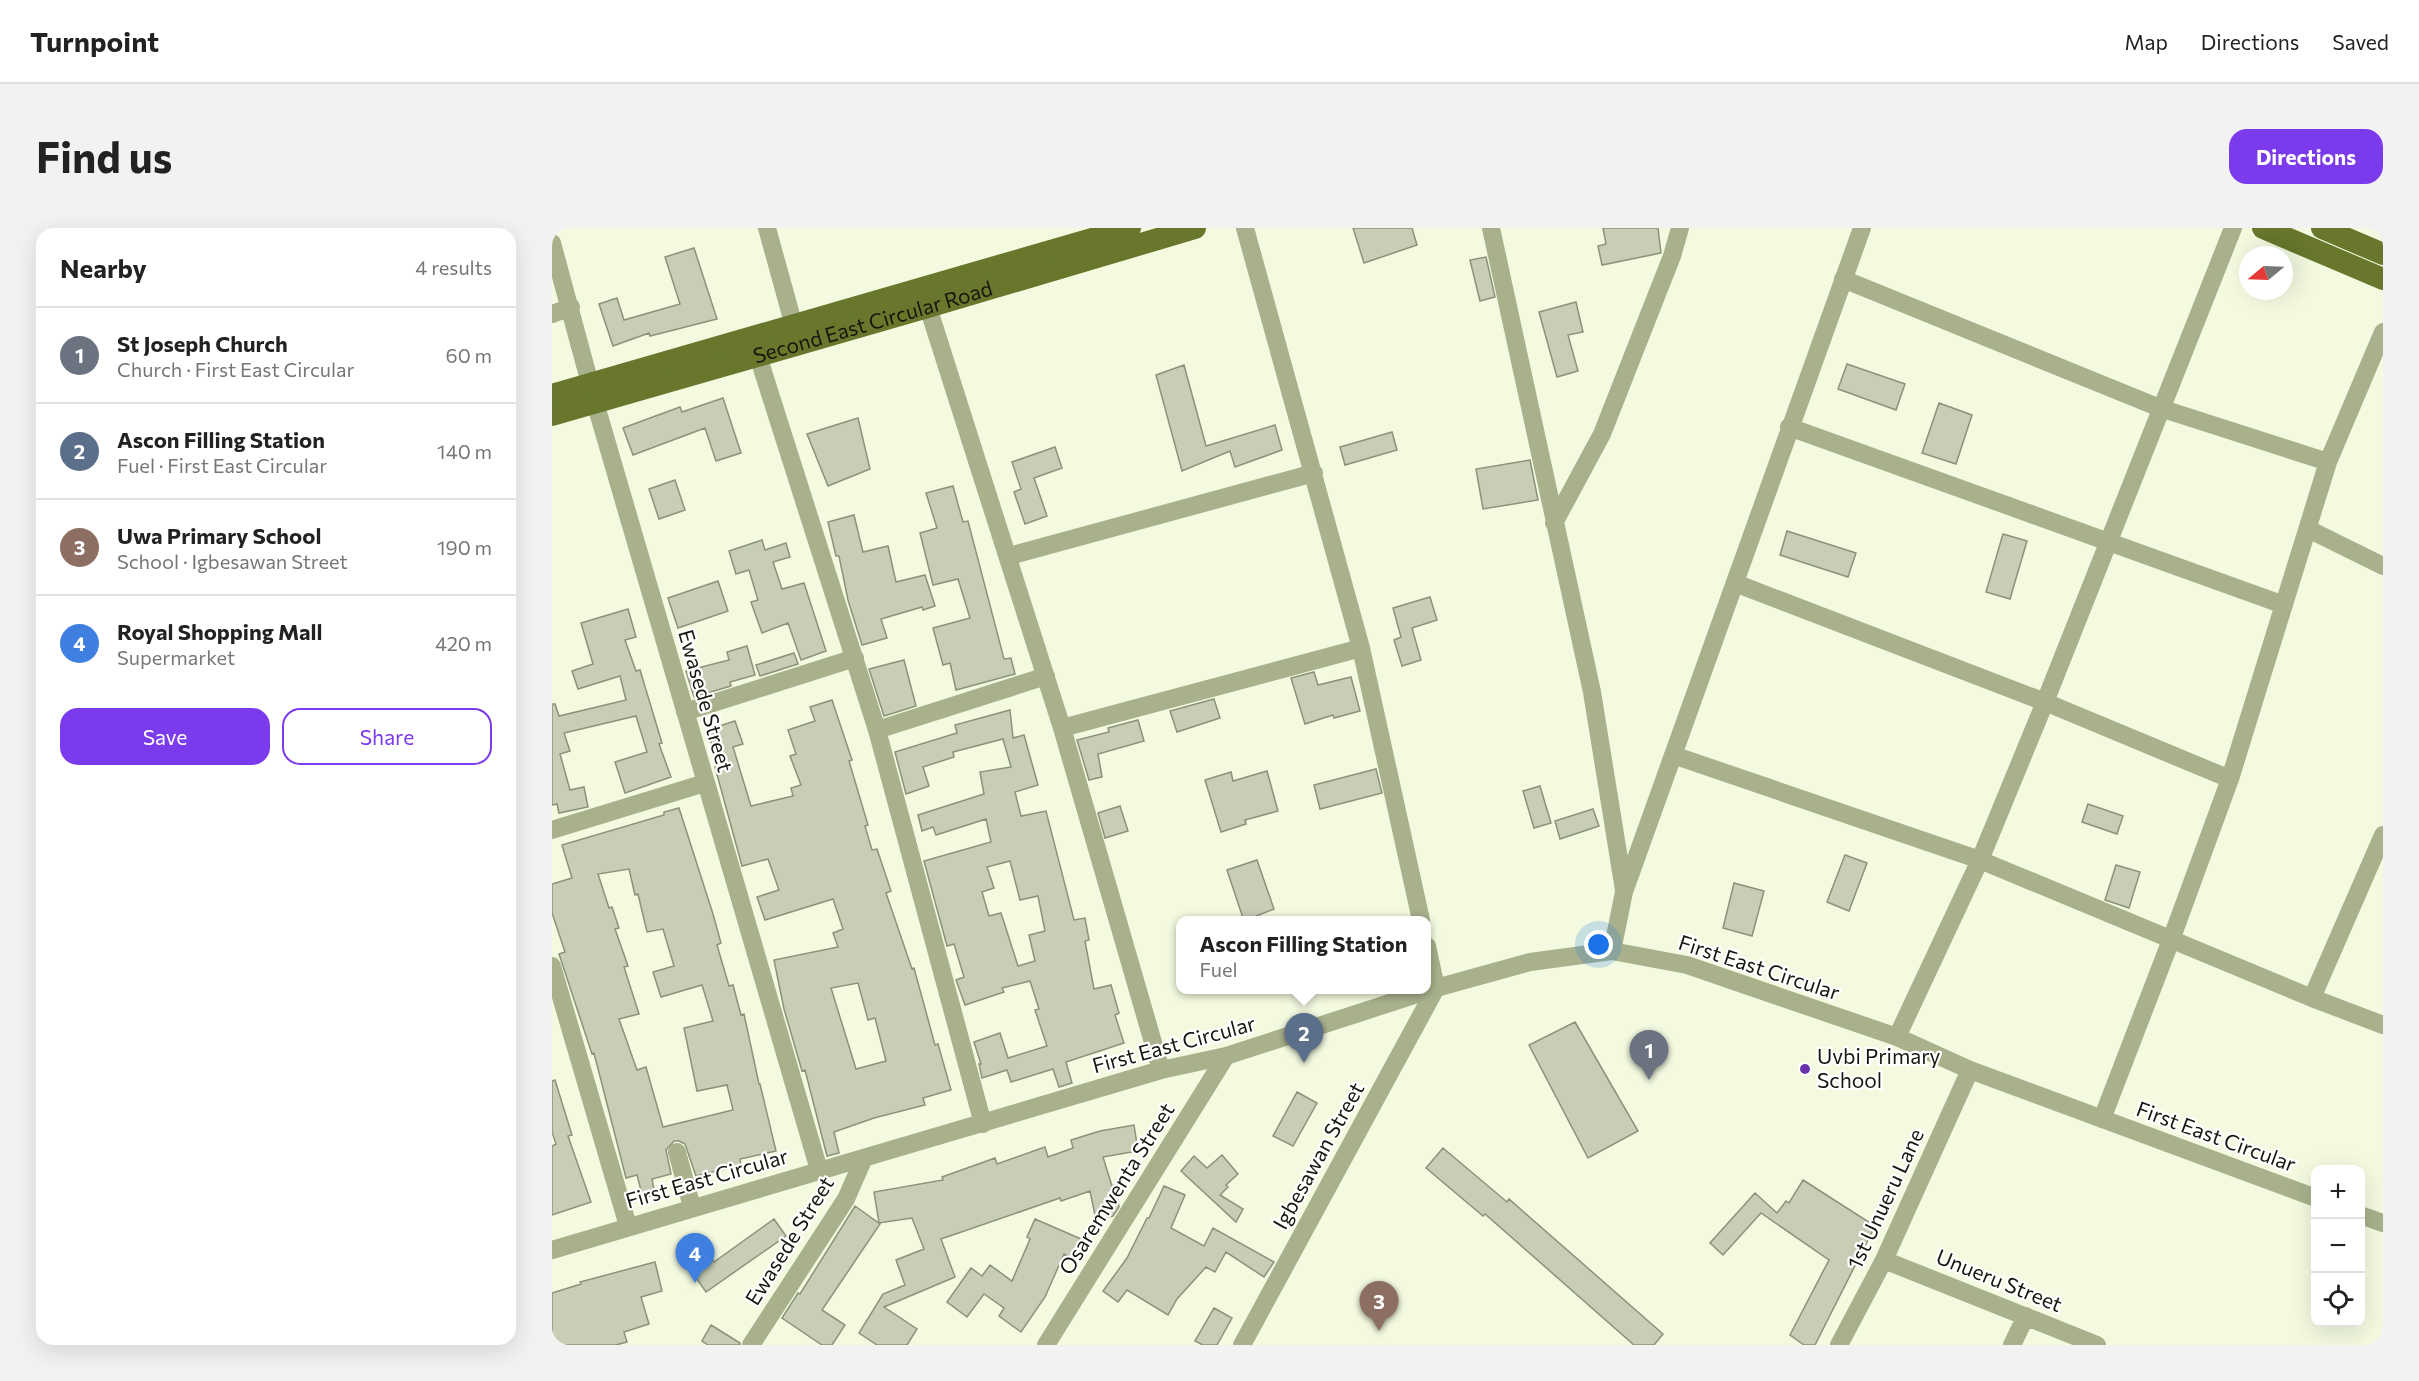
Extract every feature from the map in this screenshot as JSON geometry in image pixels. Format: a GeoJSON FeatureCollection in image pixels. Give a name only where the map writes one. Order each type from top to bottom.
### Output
{"type":"FeatureCollection","features":[{"type":"Feature","properties":{"kind":"main road","name":"Second East Circular Road"},"geometry":{"type":"LineString","coordinates":[[552,415],[593,393],[794,326],[1076,236],[1130,228]]}},
{"type":"Feature","properties":{"kind":"main road","name":"Second East Circular Road"},"geometry":{"type":"LineString","coordinates":[[552,395],[593,393],[758,356],[1195,228]]}},
{"type":"Feature","properties":{"kind":"main road"},"geometry":{"type":"LineString","coordinates":[[2262,228],[2383,279]]}},
{"type":"Feature","properties":{"kind":"main road"},"geometry":{"type":"LineString","coordinates":[[2322,228],[2380,247]]}},
{"type":"Feature","properties":{"kind":"street"},"geometry":{"type":"LineString","coordinates":[[767,228],[794,326]]}},
{"type":"Feature","properties":{"kind":"street"},"geometry":{"type":"LineString","coordinates":[[1245,228],[1361,648],[1420,916]]}},
{"type":"Feature","properties":{"kind":"street"},"geometry":{"type":"LineString","coordinates":[[1491,228],[1592,692],[1624,892]]}},
{"type":"Feature","properties":{"kind":"street"},"geometry":{"type":"LineString","coordinates":[[1554,524],[1602,434],[1680,228]]}},
{"type":"Feature","properties":{"kind":"street"},"geometry":{"type":"LineString","coordinates":[[1612,951],[1624,892],[1862,228]]}},
{"type":"Feature","properties":{"kind":"street"},"geometry":{"type":"LineString","coordinates":[[1897,1037],[1980,860],[2045,702],[2232,228]]}},
{"type":"Feature","properties":{"kind":"street","name":"Ewasede Street"},"geometry":{"type":"LineString","coordinates":[[552,243],[705,783],[819,1170]]}},
{"type":"Feature","properties":{"kind":"street"},"geometry":{"type":"LineString","coordinates":[[1843,279],[2160,408],[2328,462]]}},
{"type":"Feature","properties":{"kind":"street"},"geometry":{"type":"LineString","coordinates":[[552,314],[570,307]]}},
{"type":"Feature","properties":{"kind":"street"},"geometry":{"type":"LineString","coordinates":[[928,307],[1062,728],[1161,1070]]}},
{"type":"Feature","properties":{"kind":"street"},"geometry":{"type":"LineString","coordinates":[[2102,1119],[2230,779],[2328,462],[2383,332]]}},
{"type":"Feature","properties":{"kind":"street"},"geometry":{"type":"LineString","coordinates":[[758,356],[877,730],[983,1124]]}},
{"type":"Feature","properties":{"kind":"street"},"geometry":{"type":"LineString","coordinates":[[1790,427],[2284,605]]}},
{"type":"Feature","properties":{"kind":"street"},"geometry":{"type":"LineString","coordinates":[[1009,556],[1314,474]]}},
{"type":"Feature","properties":{"kind":"street"},"geometry":{"type":"LineString","coordinates":[[2308,529],[2383,566]]}},
{"type":"Feature","properties":{"kind":"street"},"geometry":{"type":"LineString","coordinates":[[1735,583],[2045,702],[2230,779]]}},
{"type":"Feature","properties":{"kind":"street"},"geometry":{"type":"LineString","coordinates":[[1062,728],[1361,648]]}},
{"type":"Feature","properties":{"kind":"street"},"geometry":{"type":"LineString","coordinates":[[685,712],[855,658]]}},
{"type":"Feature","properties":{"kind":"street"},"geometry":{"type":"LineString","coordinates":[[877,730],[1046,676]]}},
{"type":"Feature","properties":{"kind":"street"},"geometry":{"type":"LineString","coordinates":[[1673,755],[1980,860],[2312,998],[2383,1025]]}},
{"type":"Feature","properties":{"kind":"street"},"geometry":{"type":"LineString","coordinates":[[552,830],[705,783]]}},
{"type":"Feature","properties":{"kind":"street"},"geometry":{"type":"LineString","coordinates":[[2312,998],[2383,836]]}},
{"type":"Feature","properties":{"kind":"street","name":"First East Circular"},"geometry":{"type":"LineString","coordinates":[[1431,990],[1530,962],[1612,951],[1687,965],[1897,1037],[1970,1070],[2311,1196]]}},
{"type":"Feature","properties":{"kind":"street"},"geometry":{"type":"LineString","coordinates":[[1431,965],[1436,988]]}},
{"type":"Feature","properties":{"kind":"street"},"geometry":{"type":"LineString","coordinates":[[552,966],[628,1226]]}},
{"type":"Feature","properties":{"kind":"street","name":"Igbesawan Street"},"geometry":{"type":"LineString","coordinates":[[1242,1345],[1436,988]]}},
{"type":"Feature","properties":{"kind":"street","name":"First East Circular"},"geometry":{"type":"LineString","coordinates":[[552,1250],[1161,1070],[1226,1056],[1417,994]]}},
{"type":"Feature","properties":{"kind":"street","name":"Osaremwenta Street"},"geometry":{"type":"LineString","coordinates":[[1046,1345],[1226,1056]]}},
{"type":"Feature","properties":{"kind":"street","name":"1st Unueru Lane"},"geometry":{"type":"LineString","coordinates":[[1839,1345],[1884,1260],[1970,1070]]}},
{"type":"Feature","properties":{"kind":"street"},"geometry":{"type":"LineString","coordinates":[[677,1152],[692,1207]]}},
{"type":"Feature","properties":{"kind":"street","name":"Ewasede Street"},"geometry":{"type":"LineString","coordinates":[[751,1345],[846,1199],[864,1158]]}},
{"type":"Feature","properties":{"kind":"street"},"geometry":{"type":"LineString","coordinates":[[2365,1216],[2383,1223]]}},
{"type":"Feature","properties":{"kind":"street","name":"Unueru Street"},"geometry":{"type":"LineString","coordinates":[[1884,1260],[2097,1345]]}},
{"type":"Feature","properties":{"kind":"street"},"geometry":{"type":"LineString","coordinates":[[2012,1345],[2026,1316]]}},
{"type":"Feature","properties":{"kind":"building"},"geometry":{"type":"Polygon","coordinates":[[[1353,228],[1412,228],[1417,245],[1364,263],[1353,228]]]}},
{"type":"Feature","properties":{"kind":"building"},"geometry":{"type":"Polygon","coordinates":[[[1603,228],[1658,228],[1661,253],[1602,265],[1598,246],[1606,244],[1603,228]]]}},
{"type":"Feature","properties":{"kind":"building"},"geometry":{"type":"Polygon","coordinates":[[[694,248],[717,319],[650,336],[649,333],[613,346],[599,304],[617,298],[624,320],[680,304],[665,257],[694,248]]]}},
{"type":"Feature","properties":{"kind":"building"},"geometry":{"type":"Polygon","coordinates":[[[1486,257],[1495,297],[1480,301],[1470,260],[1486,257]]]}},
{"type":"Feature","properties":{"kind":"building"},"geometry":{"type":"Polygon","coordinates":[[[1576,302],[1583,332],[1568,335],[1578,371],[1557,377],[1539,312],[1576,302]]]}},
{"type":"Feature","properties":{"kind":"building"},"geometry":{"type":"Polygon","coordinates":[[[1847,364],[1905,384],[1896,410],[1838,389],[1847,364]]]}},
{"type":"Feature","properties":{"kind":"building"},"geometry":{"type":"Polygon","coordinates":[[[1184,365],[1206,446],[1275,425],[1282,450],[1235,467],[1230,451],[1182,471],[1156,375],[1184,365]]]}},
{"type":"Feature","properties":{"kind":"building"},"geometry":{"type":"Polygon","coordinates":[[[723,398],[741,453],[716,461],[705,428],[633,455],[623,428],[680,407],[682,412],[723,398]]]}},
{"type":"Feature","properties":{"kind":"building"},"geometry":{"type":"Polygon","coordinates":[[[1939,403],[1972,415],[1956,464],[1922,453],[1939,403]]]}},
{"type":"Feature","properties":{"kind":"building"},"geometry":{"type":"Polygon","coordinates":[[[858,418],[870,469],[828,486],[807,434],[858,418]]]}},
{"type":"Feature","properties":{"kind":"building"},"geometry":{"type":"Polygon","coordinates":[[[1392,432],[1397,450],[1345,465],[1340,447],[1392,432]]]}},
{"type":"Feature","properties":{"kind":"building"},"geometry":{"type":"Polygon","coordinates":[[[1055,447],[1062,468],[1034,478],[1047,516],[1025,524],[1014,492],[1021,489],[1012,462],[1055,447]]]}},
{"type":"Feature","properties":{"kind":"building"},"geometry":{"type":"Polygon","coordinates":[[[1530,460],[1538,500],[1483,509],[1476,469],[1530,460]]]}},
{"type":"Feature","properties":{"kind":"building"},"geometry":{"type":"Polygon","coordinates":[[[675,480],[685,510],[659,519],[649,489],[675,480]]]}},
{"type":"Feature","properties":{"kind":"building"},"geometry":{"type":"Polygon","coordinates":[[[953,486],[963,522],[968,521],[1004,659],[1011,658],[1015,674],[956,690],[950,663],[943,665],[933,628],[970,618],[958,579],[933,585],[920,533],[937,528],[926,493],[953,486]]]}},
{"type":"Feature","properties":{"kind":"building"},"geometry":{"type":"Polygon","coordinates":[[[854,515],[863,552],[888,546],[896,582],[925,575],[935,606],[923,610],[922,607],[881,619],[887,638],[862,645],[828,522],[854,515]]]}},
{"type":"Feature","properties":{"kind":"building"},"geometry":{"type":"Polygon","coordinates":[[[1787,531],[1856,553],[1848,577],[1780,555],[1787,531]]]}},
{"type":"Feature","properties":{"kind":"building"},"geometry":{"type":"Polygon","coordinates":[[[2003,534],[2027,541],[2010,599],[1986,592],[2003,534]]]}},
{"type":"Feature","properties":{"kind":"building"},"geometry":{"type":"Polygon","coordinates":[[[762,540],[765,550],[786,543],[790,557],[773,562],[782,589],[804,583],[826,651],[801,660],[788,623],[762,633],[751,602],[758,600],[749,570],[736,574],[729,551],[762,540]]]}},
{"type":"Feature","properties":{"kind":"building"},"geometry":{"type":"Polygon","coordinates":[[[718,581],[728,611],[678,628],[668,598],[718,581]]]}},
{"type":"Feature","properties":{"kind":"building"},"geometry":{"type":"Polygon","coordinates":[[[1430,597],[1437,620],[1412,628],[1421,660],[1402,666],[1394,640],[1401,637],[1393,608],[1430,597]]]}},
{"type":"Feature","properties":{"kind":"building"},"geometry":{"type":"Polygon","coordinates":[[[628,609],[636,637],[625,640],[636,671],[640,670],[662,743],[659,744],[671,777],[625,793],[615,762],[647,752],[636,716],[564,733],[570,751],[560,754],[570,790],[584,787],[588,807],[559,813],[557,804],[552,805],[552,704],[555,704],[559,716],[626,700],[620,676],[578,689],[572,671],[593,664],[581,623],[628,609]]]}},
{"type":"Feature","properties":{"kind":"building"},"geometry":{"type":"Polygon","coordinates":[[[747,646],[755,675],[730,682],[731,686],[694,697],[686,671],[729,660],[727,652],[747,646]]]}},
{"type":"Feature","properties":{"kind":"building"},"geometry":{"type":"Polygon","coordinates":[[[794,653],[798,664],[760,676],[756,665],[794,653]]]}},
{"type":"Feature","properties":{"kind":"building"},"geometry":{"type":"Polygon","coordinates":[[[904,660],[916,706],[884,716],[869,669],[904,660]]]}},
{"type":"Feature","properties":{"kind":"building"},"geometry":{"type":"Polygon","coordinates":[[[1314,672],[1318,685],[1351,677],[1360,711],[1334,718],[1333,715],[1305,724],[1291,678],[1314,672]]]}},
{"type":"Feature","properties":{"kind":"building"},"geometry":{"type":"Polygon","coordinates":[[[1214,699],[1220,718],[1177,732],[1170,711],[1214,699]]]}},
{"type":"Feature","properties":{"kind":"building"},"geometry":{"type":"Polygon","coordinates":[[[832,700],[852,760],[849,761],[868,825],[865,826],[872,850],[877,849],[891,891],[886,893],[912,969],[914,968],[935,1045],[938,1044],[951,1090],[923,1098],[925,1105],[874,1118],[834,1132],[839,1153],[827,1156],[805,1070],[802,1071],[784,1009],[774,960],[838,947],[833,933],[843,929],[833,899],[765,920],[757,897],[779,890],[768,859],[742,866],[715,767],[719,766],[707,730],[735,721],[743,744],[733,747],[751,806],[793,796],[791,788],[801,785],[790,756],[796,754],[788,730],[815,721],[810,707],[832,700]],[[858,983],[831,988],[856,1069],[886,1061],[875,1018],[868,1020],[858,983]]]}},
{"type":"Feature","properties":{"kind":"building"},"geometry":{"type":"Polygon","coordinates":[[[1010,710],[1013,738],[1024,735],[1038,785],[1015,792],[1021,816],[1046,811],[1074,920],[1085,918],[1089,940],[1085,941],[1094,989],[1111,985],[1119,1013],[1115,1015],[1124,1043],[1066,1062],[1072,1083],[1059,1087],[1053,1069],[1011,1082],[1007,1070],[982,1078],[979,1064],[981,1064],[974,1042],[1000,1033],[1008,1058],[1047,1046],[1035,1010],[1039,1009],[1030,981],[1002,988],[1004,992],[965,1005],[956,980],[964,977],[954,944],[947,946],[924,861],[991,842],[986,819],[936,835],[933,827],[922,831],[918,815],[984,794],[980,772],[1011,767],[1003,739],[953,752],[954,757],[923,767],[929,786],[906,794],[895,752],[957,733],[955,725],[1010,710]],[[1010,861],[987,867],[994,888],[982,892],[989,916],[1001,913],[1018,966],[1035,961],[1029,935],[1045,931],[1038,896],[1020,900],[1010,861]]]}},
{"type":"Feature","properties":{"kind":"building"},"geometry":{"type":"Polygon","coordinates":[[[1138,720],[1144,741],[1098,754],[1102,777],[1089,780],[1077,740],[1109,732],[1108,728],[1138,720]]]}},
{"type":"Feature","properties":{"kind":"building"},"geometry":{"type":"Polygon","coordinates":[[[1376,769],[1382,793],[1320,809],[1314,785],[1376,769]]]}},
{"type":"Feature","properties":{"kind":"building"},"geometry":{"type":"Polygon","coordinates":[[[1267,771],[1278,811],[1245,820],[1246,824],[1221,832],[1205,780],[1231,772],[1233,781],[1267,771]]]}},
{"type":"Feature","properties":{"kind":"building"},"geometry":{"type":"Polygon","coordinates":[[[1540,786],[1551,823],[1534,828],[1523,791],[1540,786]]]}},
{"type":"Feature","properties":{"kind":"building"},"geometry":{"type":"Polygon","coordinates":[[[2088,804],[2123,816],[2117,834],[2082,822],[2088,804]]]}},
{"type":"Feature","properties":{"kind":"building"},"geometry":{"type":"Polygon","coordinates":[[[1120,806],[1128,831],[1105,838],[1098,813],[1120,806]]]}},
{"type":"Feature","properties":{"kind":"building"},"geometry":{"type":"Polygon","coordinates":[[[679,808],[713,914],[721,943],[717,945],[729,986],[733,985],[741,1015],[744,1014],[776,1151],[740,1159],[741,1165],[696,1176],[685,1144],[674,1141],[666,1150],[671,1174],[652,1179],[655,1195],[643,1198],[637,1175],[626,1178],[594,1053],[592,1054],[559,954],[565,952],[552,913],[552,884],[572,878],[562,845],[664,815],[664,812],[679,808]],[[629,869],[598,874],[609,908],[612,907],[619,928],[615,929],[628,966],[624,967],[639,1014],[619,1019],[637,1070],[646,1067],[663,1127],[733,1110],[727,1085],[697,1091],[684,1028],[713,1021],[702,985],[661,997],[653,972],[674,966],[663,929],[647,932],[638,894],[635,895],[629,869]]]}},
{"type":"Feature","properties":{"kind":"building"},"geometry":{"type":"Polygon","coordinates":[[[1593,809],[1599,826],[1560,839],[1555,821],[1593,809]]]}},
{"type":"Feature","properties":{"kind":"building"},"geometry":{"type":"Polygon","coordinates":[[[1845,855],[1867,863],[1849,911],[1827,902],[1845,855]]]}},
{"type":"Feature","properties":{"kind":"building"},"geometry":{"type":"Polygon","coordinates":[[[1257,860],[1274,909],[1256,916],[1242,916],[1227,870],[1257,860]]]}},
{"type":"Feature","properties":{"kind":"building"},"geometry":{"type":"Polygon","coordinates":[[[2116,865],[2140,872],[2129,908],[2105,900],[2116,865]]]}},
{"type":"Feature","properties":{"kind":"building"},"geometry":{"type":"Polygon","coordinates":[[[1734,883],[1764,891],[1752,936],[1723,928],[1734,883]]]}},
{"type":"Feature","properties":{"kind":"building"},"geometry":{"type":"Polygon","coordinates":[[[1575,1022],[1638,1131],[1588,1158],[1529,1045],[1575,1022]]]}},
{"type":"Feature","properties":{"kind":"building"},"geometry":{"type":"Polygon","coordinates":[[[555,1080],[572,1135],[568,1136],[591,1202],[552,1215],[552,1146],[556,1144],[552,1132],[552,1081],[555,1080]]]}},
{"type":"Feature","properties":{"kind":"building"},"geometry":{"type":"Polygon","coordinates":[[[1297,1092],[1317,1103],[1293,1146],[1273,1136],[1297,1092]]]}},
{"type":"Feature","properties":{"kind":"building"},"geometry":{"type":"Polygon","coordinates":[[[1134,1125],[1138,1151],[1103,1157],[1112,1186],[1115,1185],[1119,1207],[1113,1216],[1096,1220],[1090,1191],[1061,1201],[1060,1198],[941,1239],[955,1277],[884,1307],[917,1329],[907,1345],[877,1345],[859,1333],[883,1294],[905,1285],[896,1260],[924,1249],[912,1218],[879,1223],[874,1192],[943,1180],[942,1177],[995,1158],[997,1164],[1045,1147],[1048,1157],[1073,1148],[1071,1140],[1100,1131],[1134,1125]]]}},
{"type":"Feature","properties":{"kind":"building"},"geometry":{"type":"Polygon","coordinates":[[[1443,1148],[1507,1202],[1509,1199],[1663,1334],[1654,1345],[1634,1345],[1485,1214],[1483,1216],[1426,1168],[1443,1148]]]}},
{"type":"Feature","properties":{"kind":"building"},"geometry":{"type":"Polygon","coordinates":[[[1222,1155],[1238,1174],[1226,1185],[1228,1187],[1220,1195],[1243,1209],[1236,1222],[1181,1171],[1194,1156],[1207,1168],[1222,1155]]]}},
{"type":"Feature","properties":{"kind":"building"},"geometry":{"type":"Polygon","coordinates":[[[1803,1180],[1875,1226],[1815,1345],[1804,1345],[1790,1335],[1829,1260],[1761,1213],[1723,1255],[1710,1243],[1755,1193],[1777,1213],[1786,1201],[1789,1203],[1803,1180]]]}},
{"type":"Feature","properties":{"kind":"building"},"geometry":{"type":"Polygon","coordinates":[[[1164,1186],[1185,1195],[1171,1228],[1204,1246],[1213,1228],[1274,1262],[1264,1277],[1226,1252],[1215,1272],[1206,1267],[1177,1299],[1168,1315],[1127,1290],[1118,1302],[1103,1291],[1127,1258],[1164,1186]]]}},
{"type":"Feature","properties":{"kind":"building"},"geometry":{"type":"Polygon","coordinates":[[[855,1206],[880,1224],[822,1310],[845,1325],[832,1345],[822,1345],[782,1318],[798,1293],[800,1294],[855,1206]]]}},
{"type":"Feature","properties":{"kind":"building"},"geometry":{"type":"Polygon","coordinates":[[[774,1219],[786,1236],[706,1292],[678,1252],[698,1239],[714,1262],[774,1219]]]}},
{"type":"Feature","properties":{"kind":"building"},"geometry":{"type":"Polygon","coordinates":[[[1035,1219],[1081,1239],[1073,1258],[1064,1254],[1045,1297],[1021,1332],[999,1316],[1004,1308],[984,1294],[967,1317],[947,1302],[971,1268],[982,1276],[990,1265],[1012,1281],[1030,1239],[1027,1237],[1035,1219]]]}},
{"type":"Feature","properties":{"kind":"building"},"geometry":{"type":"Polygon","coordinates":[[[655,1262],[662,1291],[641,1297],[649,1324],[624,1332],[627,1342],[616,1345],[552,1345],[552,1293],[581,1284],[580,1282],[655,1262]]]}},
{"type":"Feature","properties":{"kind":"building"},"geometry":{"type":"Polygon","coordinates":[[[1214,1308],[1232,1318],[1217,1345],[1203,1345],[1195,1341],[1214,1308]]]}},
{"type":"Feature","properties":{"kind":"building"},"geometry":{"type":"Polygon","coordinates":[[[711,1325],[740,1345],[708,1345],[702,1341],[711,1325]]]}},
{"type":"Feature","properties":{"kind":"place","name":"Ascon Filling Station"},"geometry":{"type":"Point","coordinates":[1304,1063]}},
{"type":"Feature","properties":{"kind":"place","name":"Uvbi Primary School"},"geometry":{"type":"Point","coordinates":[1805,1069]}},
{"type":"Feature","properties":{"kind":"place","name":"St Joseph Church"},"geometry":{"type":"Point","coordinates":[1649,1080]}},
{"type":"Feature","properties":{"kind":"place","name":"Royal Shopping Mall"},"geometry":{"type":"Point","coordinates":[695,1283]}},
{"type":"Feature","properties":{"kind":"place","name":"Uwa Primary School"},"geometry":{"type":"Point","coordinates":[1379,1331]}}]}
